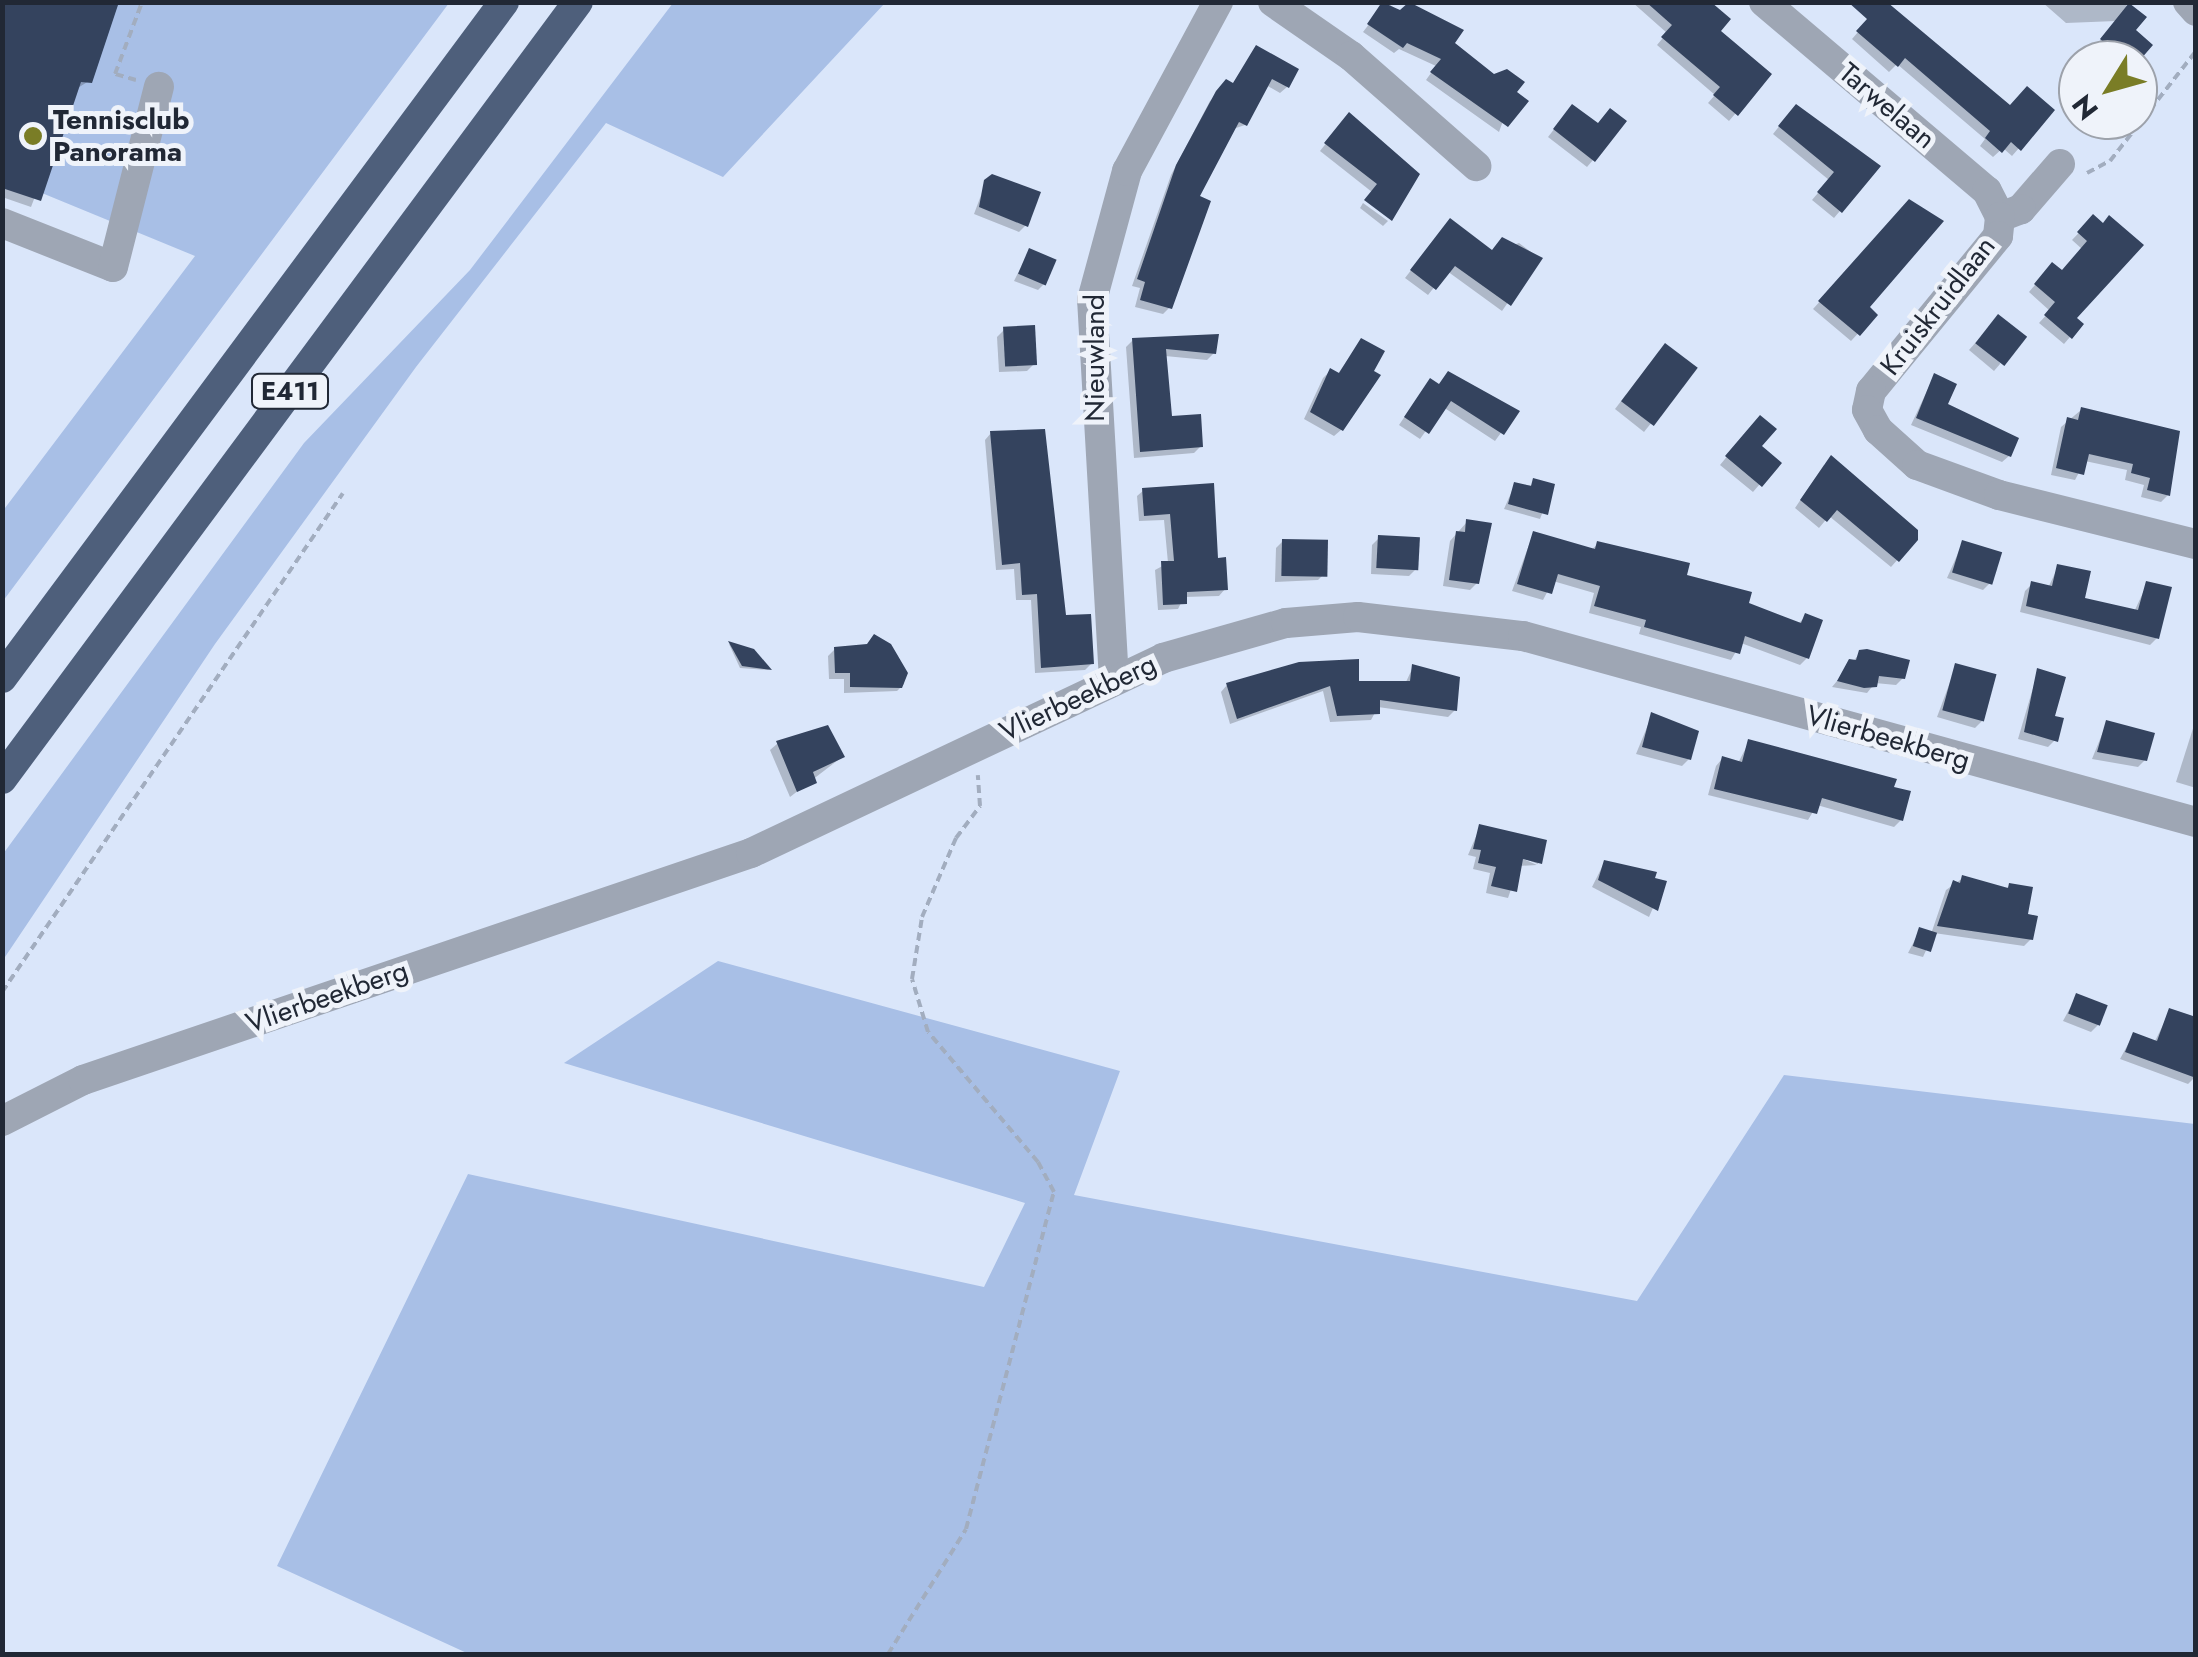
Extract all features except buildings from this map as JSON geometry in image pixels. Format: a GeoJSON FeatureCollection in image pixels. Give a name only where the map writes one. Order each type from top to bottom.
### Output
{"type":"FeatureCollection","features":[{"type":"Feature","properties":{"kind":"highway","name":"E411"},"geometry":{"type":"LineString","coordinates":[[2,678],[504,2]]}},
{"type":"Feature","properties":{"kind":"highway","name":"E411"},"geometry":{"type":"LineString","coordinates":[[2,779],[578,2]]}},
{"type":"Feature","properties":{"kind":"street","name":"Nieuwland"},"geometry":{"type":"LineString","coordinates":[[1114,680],[1092,300],[1127,171],[1218,2]]}},
{"type":"Feature","properties":{"kind":"street"},"geometry":{"type":"LineString","coordinates":[[1273,2],[1351,56],[1476,166]]}},
{"type":"Feature","properties":{"kind":"street","name":"Tarwelaan"},"geometry":{"type":"LineString","coordinates":[[1764,2],[1987,191],[2000,217]]}},
{"type":"Feature","properties":{"kind":"street"},"geometry":{"type":"LineString","coordinates":[[2188,2],[2196,11]]}},
{"type":"Feature","properties":{"kind":"street"},"geometry":{"type":"LineString","coordinates":[[2,224],[113,267],[159,87]]}},
{"type":"Feature","properties":{"kind":"street","name":"Kruiskruidlaan"},"geometry":{"type":"LineString","coordinates":[[2060,164],[2021,210],[2000,217],[1998,236],[1871,392],[1867,410],[1878,430],[1917,464],[1999,495],[2196,544]]}},
{"type":"Feature","properties":{"kind":"street","name":"Vlierbeekberg"},"geometry":{"type":"LineString","coordinates":[[2,1121],[84,1080],[751,853],[1114,680],[1229,634],[1286,622],[1358,617],[1442,622],[1522,636],[2196,822]]}},
{"type":"Feature","properties":{"kind":"path"},"geometry":{"type":"LineString","coordinates":[[142,2],[115,74],[159,87]]}},
{"type":"Feature","properties":{"kind":"path"},"geometry":{"type":"LineString","coordinates":[[2060,164],[2082,175],[2110,161],[2196,50]]}},
{"type":"Feature","properties":{"kind":"path"},"geometry":{"type":"LineString","coordinates":[[2,992],[344,493]]}},
{"type":"Feature","properties":{"kind":"path"},"geometry":{"type":"LineString","coordinates":[[888,1654],[966,1529],[1054,1192],[1038,1162],[928,1032],[912,979],[922,918],[956,838],[980,806],[982,782],[964,754]]}},
{"type":"Feature","properties":{"kind":"shaded area"},"geometry":{"type":"Polygon","coordinates":[[[3,3],[449,3],[3,601],[2,512],[195,256],[3,177],[3,3]]]}},
{"type":"Feature","properties":{"kind":"shaded area"},"geometry":{"type":"Polygon","coordinates":[[[673,3],[885,3],[723,177],[606,123],[416,367],[215,644],[3,960],[3,854],[304,443],[470,270],[673,3]]]}},
{"type":"Feature","properties":{"kind":"shaded area"},"geometry":{"type":"Polygon","coordinates":[[[718,961],[1120,1071],[1074,1195],[1637,1301],[1784,1075],[2195,1124],[2195,1654],[469,1654],[277,1566],[468,1174],[984,1287],[1025,1203],[564,1063],[718,961]]]}},
{"type":"Feature","properties":{"kind":"place","name":"Tennisclub Panorama"},"geometry":{"type":"Point","coordinates":[33,136]}}]}
